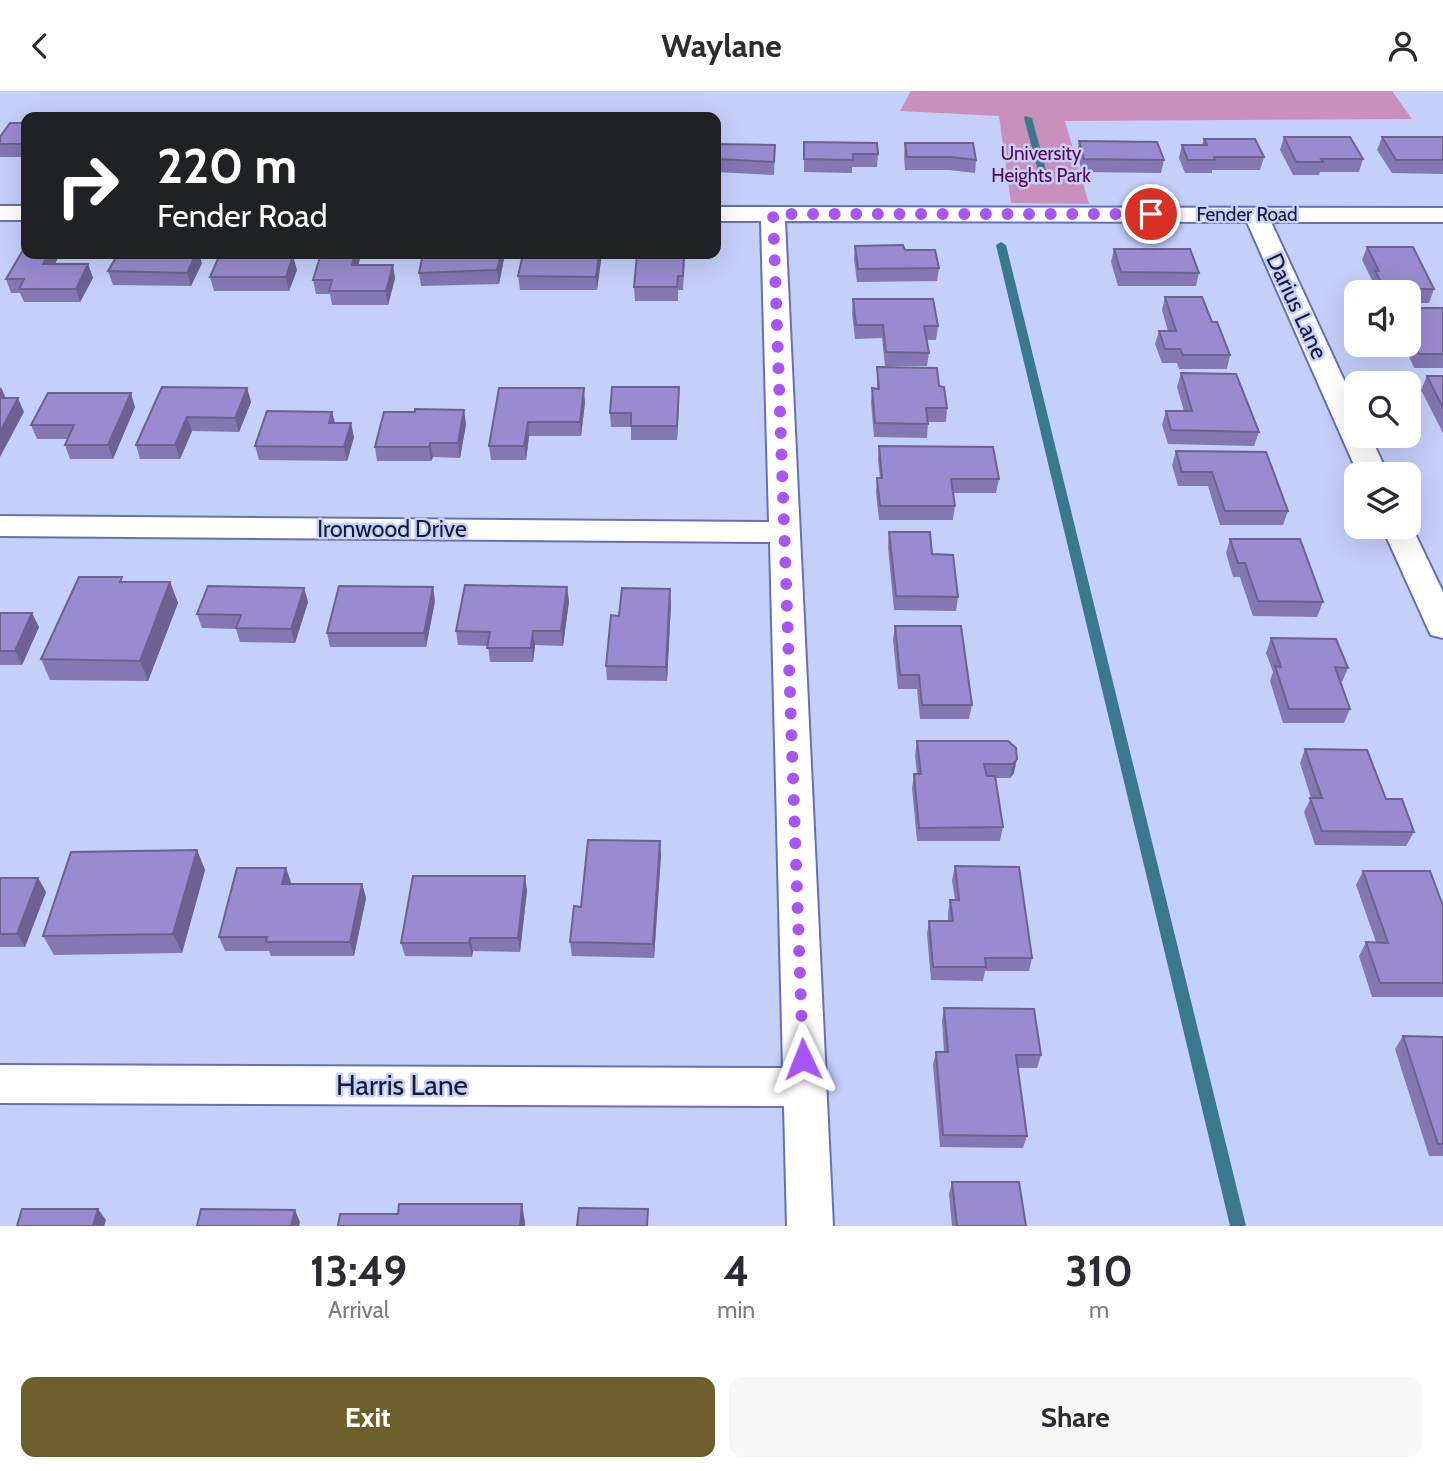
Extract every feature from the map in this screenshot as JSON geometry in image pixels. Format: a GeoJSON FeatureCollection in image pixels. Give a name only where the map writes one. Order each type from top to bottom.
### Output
{"type":"FeatureCollection","features":[{"type":"Feature","properties":{"kind":"street"},"geometry":{"type":"LineString","coordinates":[[0,213],[21,213]]}},
{"type":"Feature","properties":{"kind":"street","name":"Fender Road"},"geometry":{"type":"LineString","coordinates":[[721,214],[1443,215]]}},
{"type":"Feature","properties":{"kind":"street"},"geometry":{"type":"LineString","coordinates":[[773,214],[810,1226]]}},
{"type":"Feature","properties":{"kind":"street","name":"Darius Lane"},"geometry":{"type":"LineString","coordinates":[[1255,214],[1368,462]]}},
{"type":"Feature","properties":{"kind":"street","name":"Ironwood Drive"},"geometry":{"type":"LineString","coordinates":[[0,526],[783,532]]}},
{"type":"Feature","properties":{"kind":"street"},"geometry":{"type":"LineString","coordinates":[[1403,539],[1443,627]]}},
{"type":"Feature","properties":{"kind":"street","name":"Harris Lane"},"geometry":{"type":"LineString","coordinates":[[0,1084],[804,1087]]}},
{"type":"Feature","properties":{"kind":"green space","name":"University Heights Park"},"geometry":{"type":"Polygon","coordinates":[[[911,91],[1392,91],[1412,119],[1065,121],[1089,204],[1011,203],[999,116],[900,111],[911,91]]]}},
{"type":"Feature","properties":{"kind":"building"},"geometry":{"type":"Polygon","coordinates":[[[10,123],[21,123],[21,144],[0,144],[0,137],[10,123]]]}},
{"type":"Feature","properties":{"kind":"building"},"geometry":{"type":"Polygon","coordinates":[[[1284,137],[1350,137],[1363,159],[1296,162],[1284,137]]]}},
{"type":"Feature","properties":{"kind":"building"},"geometry":{"type":"Polygon","coordinates":[[[1382,137],[1443,137],[1443,160],[1396,160],[1382,137]]]}},
{"type":"Feature","properties":{"kind":"building"},"geometry":{"type":"Polygon","coordinates":[[[1204,139],[1255,139],[1264,157],[1188,160],[1182,145],[1207,145],[1204,139]]]}},
{"type":"Feature","properties":{"kind":"building"},"geometry":{"type":"Polygon","coordinates":[[[1079,141],[1157,142],[1164,160],[1084,159],[1079,141]]]}},
{"type":"Feature","properties":{"kind":"building"},"geometry":{"type":"Polygon","coordinates":[[[804,142],[877,143],[878,154],[853,154],[853,160],[804,159],[804,142]]]}},
{"type":"Feature","properties":{"kind":"building"},"geometry":{"type":"Polygon","coordinates":[[[905,143],[973,143],[976,160],[907,157],[905,143]]]}},
{"type":"Feature","properties":{"kind":"building"},"geometry":{"type":"Polygon","coordinates":[[[721,144],[775,145],[774,162],[721,159],[721,144]]]}},
{"type":"Feature","properties":{"kind":"building"},"geometry":{"type":"Polygon","coordinates":[[[903,245],[905,250],[935,250],[939,268],[858,269],[855,246],[903,245]]]}},
{"type":"Feature","properties":{"kind":"building"},"geometry":{"type":"Polygon","coordinates":[[[1367,247],[1413,247],[1434,289],[1421,289],[1421,280],[1380,280],[1375,271],[1379,271],[1367,247]]]}},
{"type":"Feature","properties":{"kind":"building"},"geometry":{"type":"Polygon","coordinates":[[[1114,249],[1190,249],[1199,273],[1121,272],[1114,249]]]}},
{"type":"Feature","properties":{"kind":"building"},"geometry":{"type":"Polygon","coordinates":[[[21,254],[21,259],[46,259],[43,264],[88,264],[76,289],[19,289],[24,279],[6,279],[21,254]]]}},
{"type":"Feature","properties":{"kind":"building"},"geometry":{"type":"Polygon","coordinates":[[[115,259],[194,259],[187,273],[108,271],[115,259]]]}},
{"type":"Feature","properties":{"kind":"building"},"geometry":{"type":"Polygon","coordinates":[[[218,259],[292,259],[286,277],[210,277],[218,259]]]}},
{"type":"Feature","properties":{"kind":"building"},"geometry":{"type":"Polygon","coordinates":[[[319,259],[354,259],[352,265],[393,265],[386,291],[329,291],[332,280],[313,280],[319,259]]]}},
{"type":"Feature","properties":{"kind":"building"},"geometry":{"type":"Polygon","coordinates":[[[422,259],[500,259],[497,270],[419,273],[422,259]]]}},
{"type":"Feature","properties":{"kind":"building"},"geometry":{"type":"Polygon","coordinates":[[[522,259],[598,259],[596,277],[518,276],[522,259]]]}},
{"type":"Feature","properties":{"kind":"building"},"geometry":{"type":"Polygon","coordinates":[[[637,259],[684,259],[683,276],[678,276],[677,287],[634,287],[637,259]]]}},
{"type":"Feature","properties":{"kind":"building"},"geometry":{"type":"Polygon","coordinates":[[[1165,297],[1202,297],[1212,322],[1217,322],[1230,355],[1183,355],[1180,349],[1165,349],[1159,331],[1176,331],[1165,297]]]}},
{"type":"Feature","properties":{"kind":"building"},"geometry":{"type":"Polygon","coordinates":[[[853,299],[933,299],[938,326],[924,326],[929,353],[886,352],[883,325],[856,325],[853,299]]]}},
{"type":"Feature","properties":{"kind":"building"},"geometry":{"type":"Polygon","coordinates":[[[1421,308],[1443,308],[1443,354],[1421,354],[1421,308]]]}},
{"type":"Feature","properties":{"kind":"building"},"geometry":{"type":"Polygon","coordinates":[[[877,367],[937,368],[939,386],[944,387],[947,408],[926,408],[928,424],[875,423],[872,388],[879,389],[877,367]]]}},
{"type":"Feature","properties":{"kind":"building"},"geometry":{"type":"Polygon","coordinates":[[[1181,373],[1236,374],[1259,432],[1171,430],[1166,411],[1192,411],[1181,373]]]}},
{"type":"Feature","properties":{"kind":"building"},"geometry":{"type":"Polygon","coordinates":[[[1427,376],[1443,376],[1443,408],[1427,376]]]}},
{"type":"Feature","properties":{"kind":"building"},"geometry":{"type":"Polygon","coordinates":[[[162,387],[247,388],[235,418],[187,417],[175,445],[136,445],[162,387]]]}},
{"type":"Feature","properties":{"kind":"building"},"geometry":{"type":"Polygon","coordinates":[[[612,387],[679,387],[677,426],[631,426],[631,413],[610,413],[612,387]]]}},
{"type":"Feature","properties":{"kind":"building"},"geometry":{"type":"Polygon","coordinates":[[[499,388],[584,388],[580,422],[528,422],[524,446],[489,446],[499,388]]]}},
{"type":"Feature","properties":{"kind":"building"},"geometry":{"type":"Polygon","coordinates":[[[48,393],[131,393],[108,445],[65,445],[74,425],[31,425],[48,393]]]}},
{"type":"Feature","properties":{"kind":"building"},"geometry":{"type":"Polygon","coordinates":[[[0,398],[18,398],[0,432],[0,398]]]}},
{"type":"Feature","properties":{"kind":"building"},"geometry":{"type":"Polygon","coordinates":[[[415,409],[464,410],[458,443],[430,443],[429,447],[375,447],[384,412],[415,412],[415,409]]]}},
{"type":"Feature","properties":{"kind":"building"},"geometry":{"type":"Polygon","coordinates":[[[267,411],[332,412],[329,423],[351,423],[344,447],[255,446],[267,411]]]}},
{"type":"Feature","properties":{"kind":"building"},"geometry":{"type":"Polygon","coordinates":[[[879,446],[993,447],[999,479],[951,479],[955,506],[880,506],[877,478],[882,478],[879,446]]]}},
{"type":"Feature","properties":{"kind":"building"},"geometry":{"type":"Polygon","coordinates":[[[1176,451],[1266,452],[1288,511],[1225,511],[1212,472],[1182,472],[1176,451]]]}},
{"type":"Feature","properties":{"kind":"building"},"geometry":{"type":"Polygon","coordinates":[[[889,532],[930,532],[932,554],[953,555],[958,597],[896,596],[889,532]]]}},
{"type":"Feature","properties":{"kind":"building"},"geometry":{"type":"Polygon","coordinates":[[[1230,539],[1300,539],[1323,602],[1258,601],[1245,563],[1238,563],[1230,539]]]}},
{"type":"Feature","properties":{"kind":"building"},"geometry":{"type":"Polygon","coordinates":[[[79,577],[122,577],[120,582],[170,582],[140,661],[41,659],[79,577]]]}},
{"type":"Feature","properties":{"kind":"building"},"geometry":{"type":"Polygon","coordinates":[[[465,585],[567,587],[561,631],[533,631],[531,648],[487,648],[490,632],[456,631],[465,585]]]}},
{"type":"Feature","properties":{"kind":"building"},"geometry":{"type":"Polygon","coordinates":[[[208,586],[304,588],[291,629],[236,628],[241,615],[197,614],[208,586]]]}},
{"type":"Feature","properties":{"kind":"building"},"geometry":{"type":"Polygon","coordinates":[[[339,586],[433,587],[424,633],[327,633],[339,586]]]}},
{"type":"Feature","properties":{"kind":"building"},"geometry":{"type":"Polygon","coordinates":[[[622,588],[670,589],[666,667],[606,666],[611,615],[619,616],[622,588]]]}},
{"type":"Feature","properties":{"kind":"building"},"geometry":{"type":"Polygon","coordinates":[[[0,613],[32,613],[15,651],[0,651],[0,613]]]}},
{"type":"Feature","properties":{"kind":"building"},"geometry":{"type":"Polygon","coordinates":[[[895,626],[961,626],[972,705],[922,705],[919,675],[900,675],[895,626]]]}},
{"type":"Feature","properties":{"kind":"building"},"geometry":{"type":"Polygon","coordinates":[[[1271,638],[1336,639],[1348,668],[1335,667],[1350,709],[1289,709],[1275,666],[1281,667],[1271,638]]]}},
{"type":"Feature","properties":{"kind":"building"},"geometry":{"type":"Polygon","coordinates":[[[917,741],[1008,741],[1016,748],[1017,759],[1013,764],[984,764],[987,776],[995,776],[1003,827],[919,828],[914,774],[921,774],[917,741]]]}},
{"type":"Feature","properties":{"kind":"building"},"geometry":{"type":"Polygon","coordinates":[[[1305,749],[1367,750],[1386,799],[1402,799],[1414,832],[1322,831],[1310,798],[1322,798],[1305,749]]]}},
{"type":"Feature","properties":{"kind":"building"},"geometry":{"type":"Polygon","coordinates":[[[588,840],[660,841],[653,944],[570,942],[574,906],[581,907],[588,840]]]}},
{"type":"Feature","properties":{"kind":"building"},"geometry":{"type":"Polygon","coordinates":[[[197,850],[173,934],[43,936],[71,852],[197,850]]]}},
{"type":"Feature","properties":{"kind":"building"},"geometry":{"type":"Polygon","coordinates":[[[955,866],[1019,867],[1032,958],[985,958],[986,967],[933,967],[929,921],[953,921],[950,900],[959,900],[955,866]]]}},
{"type":"Feature","properties":{"kind":"building"},"geometry":{"type":"Polygon","coordinates":[[[237,868],[286,868],[282,884],[362,884],[350,942],[266,942],[267,937],[219,937],[237,868]]]}},
{"type":"Feature","properties":{"kind":"building"},"geometry":{"type":"Polygon","coordinates":[[[1363,871],[1430,871],[1443,906],[1443,983],[1380,983],[1366,942],[1388,943],[1363,871]]]}},
{"type":"Feature","properties":{"kind":"building"},"geometry":{"type":"Polygon","coordinates":[[[413,876],[525,876],[518,938],[470,938],[469,943],[401,943],[413,876]]]}},
{"type":"Feature","properties":{"kind":"building"},"geometry":{"type":"Polygon","coordinates":[[[0,878],[38,878],[17,934],[0,934],[0,878]]]}},
{"type":"Feature","properties":{"kind":"building"},"geometry":{"type":"Polygon","coordinates":[[[944,1008],[1034,1009],[1041,1055],[1016,1055],[1027,1136],[943,1135],[936,1052],[948,1052],[944,1008]]]}},
{"type":"Feature","properties":{"kind":"building"},"geometry":{"type":"Polygon","coordinates":[[[1403,1036],[1443,1037],[1443,1144],[1438,1144],[1403,1036]]]}},
{"type":"Feature","properties":{"kind":"building"},"geometry":{"type":"Polygon","coordinates":[[[952,1182],[1019,1182],[1026,1226],[957,1226],[952,1182]]]}},
{"type":"Feature","properties":{"kind":"building"},"geometry":{"type":"Polygon","coordinates":[[[399,1204],[522,1204],[520,1226],[338,1226],[340,1214],[398,1214],[399,1204]]]}},
{"type":"Feature","properties":{"kind":"building"},"geometry":{"type":"Polygon","coordinates":[[[579,1208],[648,1209],[647,1226],[577,1226],[579,1208]]]}},
{"type":"Feature","properties":{"kind":"building"},"geometry":{"type":"Polygon","coordinates":[[[22,1209],[98,1209],[93,1226],[17,1226],[22,1209]]]}},
{"type":"Feature","properties":{"kind":"building"},"geometry":{"type":"Polygon","coordinates":[[[201,1209],[295,1210],[291,1226],[197,1226],[201,1209]]]}},
{"type":"Feature","properties":{"kind":"waterway"},"geometry":{"type":"LineString","coordinates":[[1028,118],[1043,174]]}},
{"type":"Feature","properties":{"kind":"waterway"},"geometry":{"type":"LineString","coordinates":[[1001,245],[1238,1226]]}},
{"type":"Feature","properties":{"kind":"route"},"geometry":{"type":"LineString","coordinates":[[803,1059],[773,214],[1151,214]]}}]}
